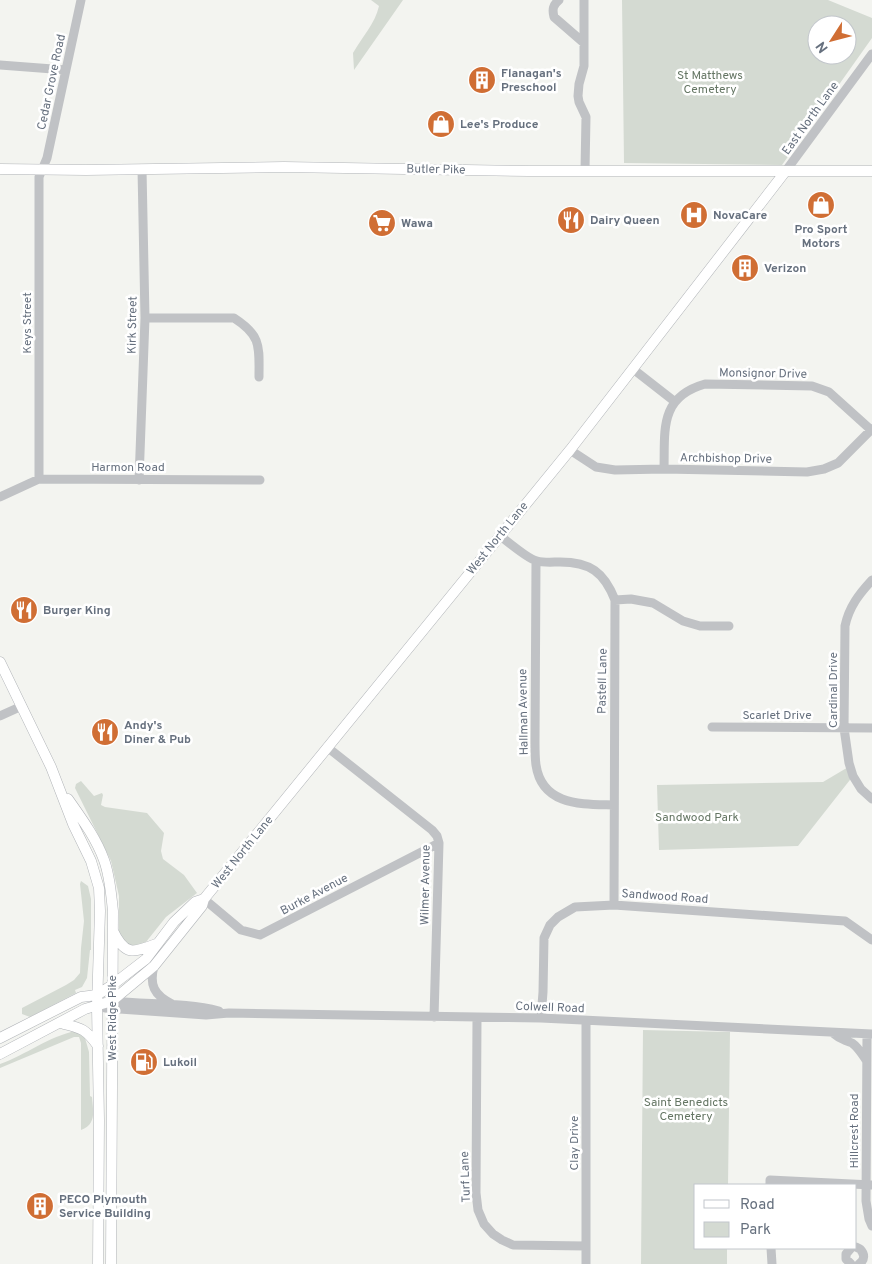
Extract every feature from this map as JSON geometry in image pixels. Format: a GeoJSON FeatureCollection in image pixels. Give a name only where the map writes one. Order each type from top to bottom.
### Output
{"type":"FeatureCollection","features":[{"type":"Feature","properties":{"kind":"main road","name":"Butler Pike"},"geometry":{"type":"LineString","coordinates":[[0,168],[284,167],[529,171],[872,171]]}},
{"type":"Feature","properties":{"kind":"main road","name":"West North Lane"},"geometry":{"type":"LineString","coordinates":[[0,1054],[85,1010],[111,1005],[154,966],[202,906],[204,899],[570,450],[785,172]]}},
{"type":"Feature","properties":{"kind":"main road","name":"West Ridge Pike"},"geometry":{"type":"LineString","coordinates":[[0,662],[22,706],[91,861],[99,888],[97,995],[99,1120],[98,1264]]}},
{"type":"Feature","properties":{"kind":"main road","name":"West Ridge Pike"},"geometry":{"type":"LineString","coordinates":[[58,786],[92,833],[105,861],[110,883],[113,911],[111,1264]]}},
{"type":"Feature","properties":{"kind":"main road","name":"West North Lane"},"geometry":{"type":"LineString","coordinates":[[0,1038],[81,997],[97,995],[112,986],[146,959],[174,922],[195,902],[204,899]]}},
{"type":"Feature","properties":{"kind":"main road"},"geometry":{"type":"LineString","coordinates":[[112,930],[121,945],[131,951],[137,951],[156,944]]}},
{"type":"Feature","properties":{"kind":"main road"},"geometry":{"type":"LineString","coordinates":[[97,995],[111,1005]]}},
{"type":"Feature","properties":{"kind":"main road"},"geometry":{"type":"LineString","coordinates":[[60,1023],[86,1031],[98,1046]]}},
{"type":"Feature","properties":{"kind":"street","name":"Cedar Grove Road"},"geometry":{"type":"LineString","coordinates":[[42,168],[47,158],[82,0]]}},
{"type":"Feature","properties":{"kind":"street"},"geometry":{"type":"LineString","coordinates":[[559,0],[552,11],[554,17],[584,44]]}},
{"type":"Feature","properties":{"kind":"street"},"geometry":{"type":"LineString","coordinates":[[584,0],[584,66],[578,96],[586,123],[585,170]]}},
{"type":"Feature","properties":{"kind":"street","name":"East North Lane"},"geometry":{"type":"LineString","coordinates":[[785,172],[872,54]]}},
{"type":"Feature","properties":{"kind":"street"},"geometry":{"type":"LineString","coordinates":[[0,65],[66,70]]}},
{"type":"Feature","properties":{"kind":"street","name":"Keys Street"},"geometry":{"type":"LineString","coordinates":[[39,479],[38,177],[42,168]]}},
{"type":"Feature","properties":{"kind":"street","name":"Kirk Street"},"geometry":{"type":"LineString","coordinates":[[139,480],[145,318],[142,169]]}},
{"type":"Feature","properties":{"kind":"street"},"geometry":{"type":"LineString","coordinates":[[145,318],[234,318],[246,325],[256,338],[259,350],[259,377]]}},
{"type":"Feature","properties":{"kind":"street"},"geometry":{"type":"LineString","coordinates":[[633,369],[674,401],[665,425],[664,469]]}},
{"type":"Feature","properties":{"kind":"street","name":"Monsignor Drive"},"geometry":{"type":"LineString","coordinates":[[674,401],[689,390],[705,384],[812,386],[829,392],[872,430]]}},
{"type":"Feature","properties":{"kind":"street","name":"Archbishop Drive"},"geometry":{"type":"LineString","coordinates":[[570,450],[596,467],[615,470],[664,469],[807,472],[824,469],[838,463],[872,430]]}},
{"type":"Feature","properties":{"kind":"street","name":"Harmon Road"},"geometry":{"type":"LineString","coordinates":[[0,497],[39,479],[260,480]]}},
{"type":"Feature","properties":{"kind":"street"},"geometry":{"type":"LineString","coordinates":[[499,535],[536,562],[570,562],[590,567],[601,575],[616,600],[631,599],[653,603],[682,621],[700,626],[729,626]]}},
{"type":"Feature","properties":{"kind":"street","name":"Hallman Avenue"},"geometry":{"type":"LineString","coordinates":[[536,562],[535,742],[536,766],[540,781],[551,793],[562,800],[577,804],[613,805]]}},
{"type":"Feature","properties":{"kind":"street","name":"Cardinal Drive"},"geometry":{"type":"LineString","coordinates":[[872,580],[848,613],[845,626],[844,728],[852,776],[861,789],[872,799]]}},
{"type":"Feature","properties":{"kind":"street","name":"Pastell Lane"},"geometry":{"type":"LineString","coordinates":[[614,905],[613,805],[616,600]]}},
{"type":"Feature","properties":{"kind":"street"},"geometry":{"type":"LineString","coordinates":[[0,716],[22,706]]}},
{"type":"Feature","properties":{"kind":"street","name":"Scarlet Drive"},"geometry":{"type":"LineString","coordinates":[[712,727],[872,728]]}},
{"type":"Feature","properties":{"kind":"street","name":"Wilmer Avenue"},"geometry":{"type":"LineString","coordinates":[[327,747],[432,830],[437,836],[439,843],[434,1017]]}},
{"type":"Feature","properties":{"kind":"street","name":"Burke Avenue"},"geometry":{"type":"LineString","coordinates":[[204,899],[241,930],[260,935],[439,843]]}},
{"type":"Feature","properties":{"kind":"street","name":"Sandwood Road"},"geometry":{"type":"LineString","coordinates":[[541,1018],[544,938],[550,925],[566,910],[575,907],[614,905],[845,921],[872,940]]}},
{"type":"Feature","properties":{"kind":"street"},"geometry":{"type":"LineString","coordinates":[[154,966],[151,977],[154,988],[162,998],[174,1006]]}},
{"type":"Feature","properties":{"kind":"street","name":"Colwell Road"},"geometry":{"type":"LineString","coordinates":[[111,1005],[137,1004],[206,1008],[226,1013]]}},
{"type":"Feature","properties":{"kind":"street","name":"Colwell Road"},"geometry":{"type":"LineString","coordinates":[[111,1005],[206,1015],[226,1013],[541,1018],[586,1022],[869,1034]]}},
{"type":"Feature","properties":{"kind":"street","name":"Turf Lane"},"geometry":{"type":"LineString","coordinates":[[477,1018],[476,1193],[478,1210],[484,1224],[493,1234],[513,1245],[586,1246]]}},
{"type":"Feature","properties":{"kind":"street","name":"Clay Drive"},"geometry":{"type":"LineString","coordinates":[[586,1022],[586,1264]]}},
{"type":"Feature","properties":{"kind":"street"},"geometry":{"type":"LineString","coordinates":[[833,1033],[841,1041],[850,1042],[857,1047],[867,1060]]}},
{"type":"Feature","properties":{"kind":"street","name":"Hillcrest Road"},"geometry":{"type":"LineString","coordinates":[[869,1034],[867,1060],[869,1184],[866,1202],[872,1226]]}},
{"type":"Feature","properties":{"kind":"street"},"geometry":{"type":"LineString","coordinates":[[770,1183],[869,1184]]}},
{"type":"Feature","properties":{"kind":"street"},"geometry":{"type":"LineString","coordinates":[[857,1248],[864,1255],[863,1260],[859,1264]]}},
{"type":"Feature","properties":{"kind":"street"},"geometry":{"type":"LineString","coordinates":[[771,1249],[772,1264]]}},
{"type":"Feature","properties":{"kind":"street"},"geometry":{"type":"LineString","coordinates":[[850,1249],[846,1254],[846,1259],[851,1264]]}},
{"type":"Feature","properties":{"kind":"green space"},"geometry":{"type":"Polygon","coordinates":[[[371,0],[403,0],[354,70],[353,53],[371,25],[379,6],[371,0]]]}},
{"type":"Feature","properties":{"kind":"green space","name":"St Matthews Cemetery"},"geometry":{"type":"Polygon","coordinates":[[[622,0],[828,0],[872,18],[872,38],[857,59],[857,15],[807,15],[807,65],[853,65],[782,165],[624,163],[622,0]]]}},
{"type":"Feature","properties":{"kind":"green space","name":"Sandwood Park"},"geometry":{"type":"Polygon","coordinates":[[[850,766],[853,776],[798,846],[659,850],[657,785],[823,782],[850,766]]]}},
{"type":"Feature","properties":{"kind":"green space"},"geometry":{"type":"Polygon","coordinates":[[[81,781],[94,796],[102,793],[101,805],[105,807],[147,813],[164,833],[161,851],[163,859],[184,875],[197,893],[166,917],[146,942],[135,947],[126,944],[119,933],[119,896],[111,861],[75,788],[76,784],[81,781]]]}},
{"type":"Feature","properties":{"kind":"green space"},"geometry":{"type":"Polygon","coordinates":[[[81,881],[88,886],[91,899],[91,950],[87,978],[82,987],[75,990],[76,993],[30,1017],[22,1014],[22,1008],[66,985],[80,973],[84,921],[81,881]]]}},
{"type":"Feature","properties":{"kind":"green space","name":"Saint Benedicts Cemetery"},"geometry":{"type":"Polygon","coordinates":[[[643,1030],[730,1032],[728,1184],[694,1184],[694,1249],[727,1249],[727,1264],[641,1264],[643,1030]]]}},
{"type":"Feature","properties":{"kind":"green space"},"geometry":{"type":"Polygon","coordinates":[[[76,1031],[85,1038],[89,1052],[90,1096],[92,1097],[93,1107],[92,1121],[81,1130],[81,1043],[79,1037],[74,1037],[0,1068],[0,1064],[47,1041],[76,1031]]]}},
{"type":"Feature","properties":{"kind":"place","name":"Flanagan's Preschool"},"geometry":{"type":"Point","coordinates":[482,80]}},
{"type":"Feature","properties":{"kind":"place","name":"Lee's Produce"},"geometry":{"type":"Point","coordinates":[441,124]}},
{"type":"Feature","properties":{"kind":"place","name":"Pro Sport Motors"},"geometry":{"type":"Point","coordinates":[821,205]}},
{"type":"Feature","properties":{"kind":"place","name":"NovaCare"},"geometry":{"type":"Point","coordinates":[694,215]}},
{"type":"Feature","properties":{"kind":"place","name":"Dairy Queen"},"geometry":{"type":"Point","coordinates":[571,220]}},
{"type":"Feature","properties":{"kind":"place","name":"Wawa"},"geometry":{"type":"Point","coordinates":[382,223]}},
{"type":"Feature","properties":{"kind":"place","name":"Verizon"},"geometry":{"type":"Point","coordinates":[745,268]}},
{"type":"Feature","properties":{"kind":"place","name":"Burger King"},"geometry":{"type":"Point","coordinates":[24,610]}},
{"type":"Feature","properties":{"kind":"place","name":"Andy's Diner & Pub"},"geometry":{"type":"Point","coordinates":[105,732]}},
{"type":"Feature","properties":{"kind":"place","name":"Lukoil"},"geometry":{"type":"Point","coordinates":[144,1062]}},
{"type":"Feature","properties":{"kind":"place","name":"PECO Plymouth Service Building"},"geometry":{"type":"Point","coordinates":[40,1206]}}]}
